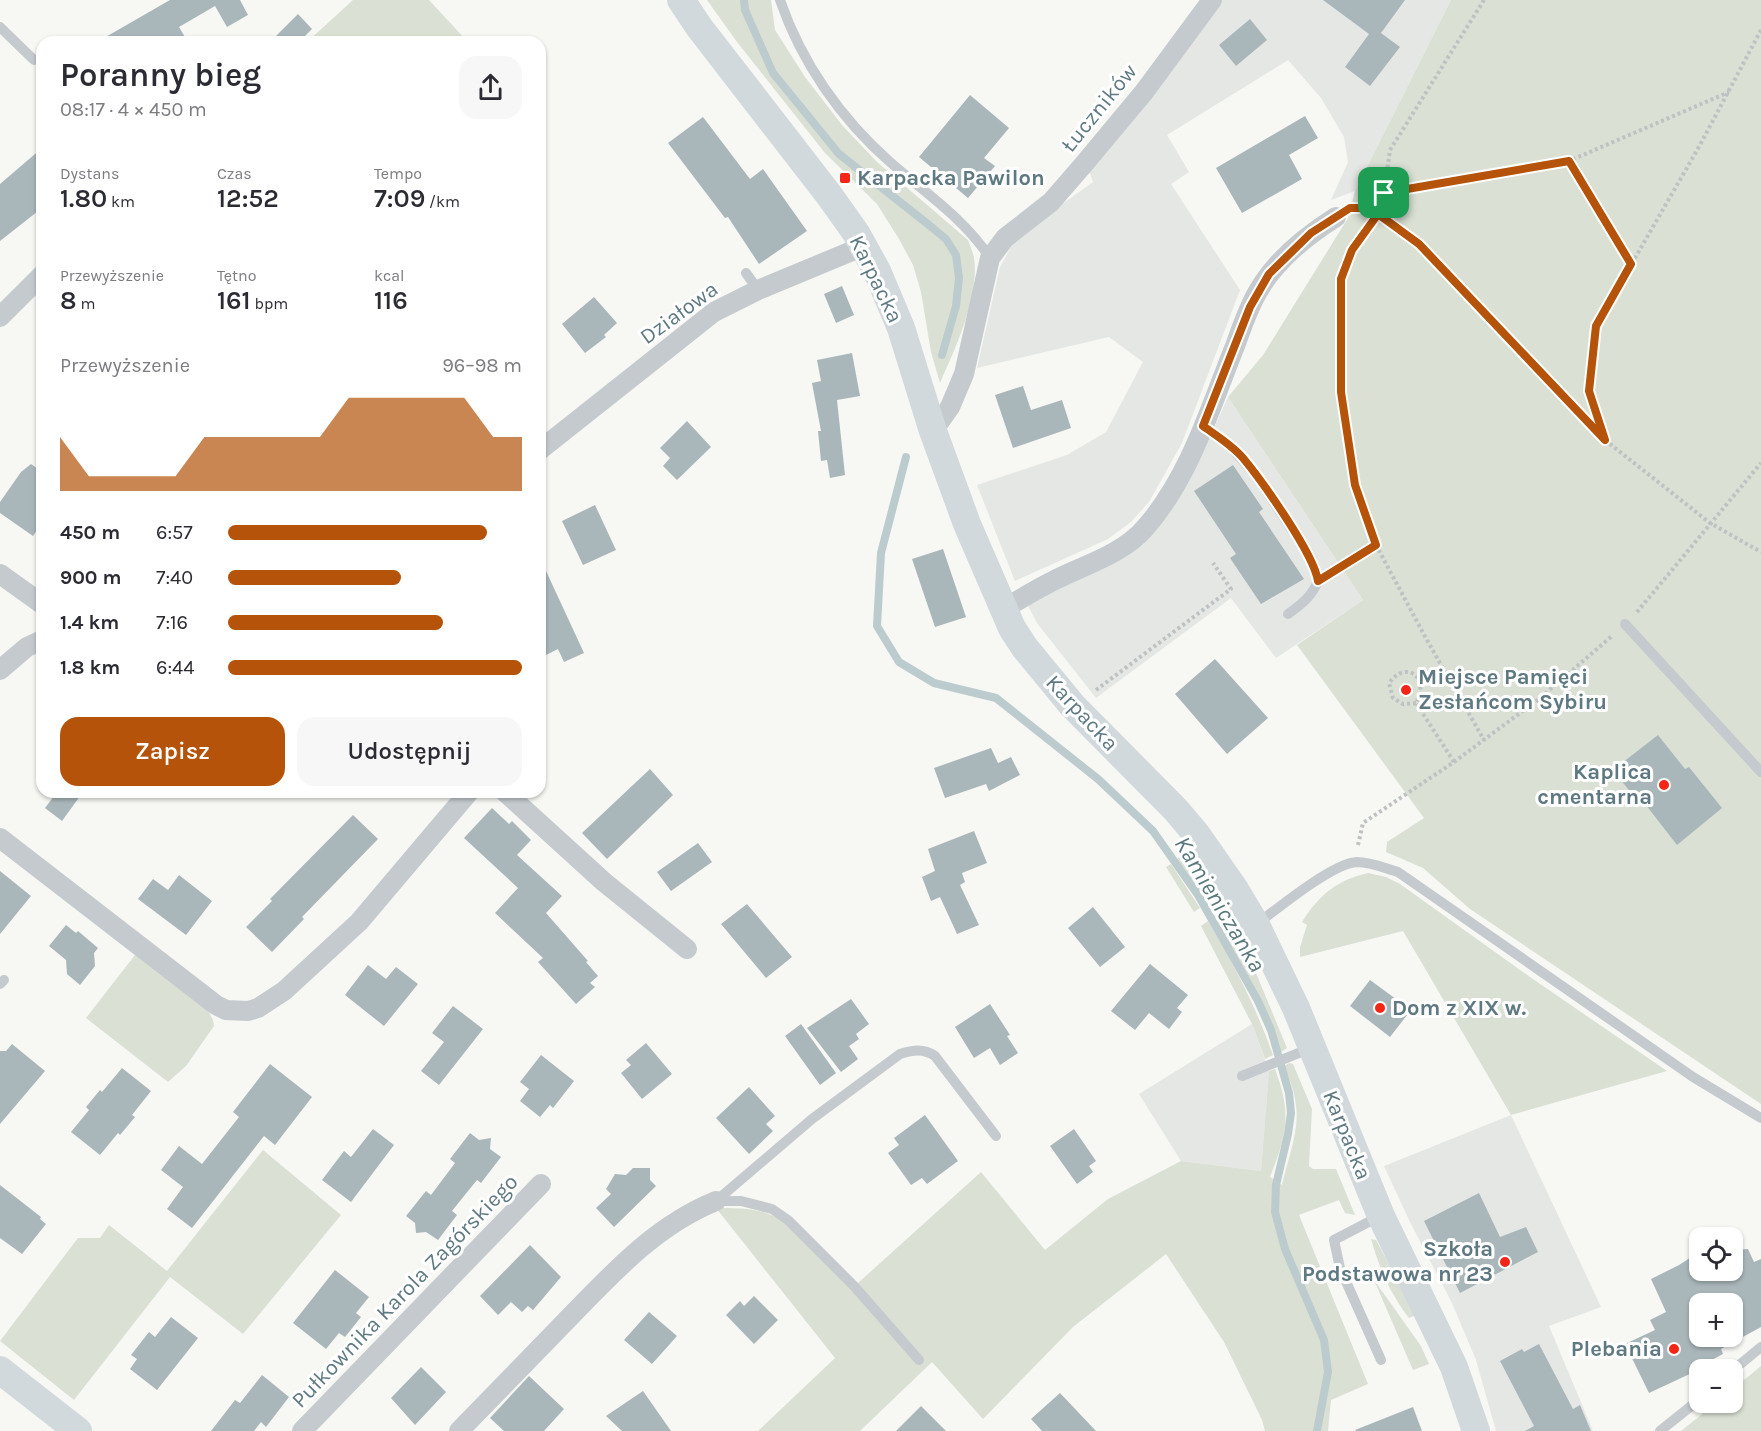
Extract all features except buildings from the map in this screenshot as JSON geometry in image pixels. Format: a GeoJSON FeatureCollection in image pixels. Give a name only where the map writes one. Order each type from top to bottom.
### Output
{"type":"FeatureCollection","features":[{"type":"Feature","properties":{"kind":"street","name":"Karpacka"},"geometry":{"type":"LineString","coordinates":[[681,0],[699,27],[829,195],[864,246],[890,298],[966,524],[1003,609],[1025,648],[1072,705],[1176,810],[1234,888],[1256,925],[1281,974],[1300,1052],[1434,1323],[1469,1406],[1476,1431]]}},
{"type":"Feature","properties":{"kind":"street","name":"Łuczników"},"geometry":{"type":"LineString","coordinates":[[933,431],[951,406],[964,374],[990,258],[1005,237],[1051,202],[1084,164],[1144,92],[1212,0]]}},
{"type":"Feature","properties":{"kind":"street"},"geometry":{"type":"LineString","coordinates":[[1003,609],[1130,542],[1143,530],[1178,480],[1203,426],[1259,289],[1287,255],[1311,233],[1336,217]]}},
{"type":"Feature","properties":{"kind":"street","name":"Działowa"},"geometry":{"type":"LineString","coordinates":[[546,445],[704,319],[758,290],[864,246]]}},
{"type":"Feature","properties":{"kind":"street"},"geometry":{"type":"LineString","coordinates":[[0,316],[36,281]]}},
{"type":"Feature","properties":{"kind":"street"},"geometry":{"type":"LineString","coordinates":[[0,574],[36,600]]}},
{"type":"Feature","properties":{"kind":"street"},"geometry":{"type":"LineString","coordinates":[[0,670],[27,647],[36,643]]}},
{"type":"Feature","properties":{"kind":"street"},"geometry":{"type":"LineString","coordinates":[[0,838],[216,1005],[226,1010],[248,1011],[258,1008],[284,991],[359,922],[464,798]]}},
{"type":"Feature","properties":{"kind":"street"},"geometry":{"type":"LineString","coordinates":[[512,798],[604,882],[687,949]]}},
{"type":"Feature","properties":{"kind":"street","name":"Pułkownika Karola Zagórskiego"},"geometry":{"type":"LineString","coordinates":[[302,1431],[541,1184]]}},
{"type":"Feature","properties":{"kind":"street"},"geometry":{"type":"LineString","coordinates":[[459,1431],[606,1280],[639,1250],[666,1227],[694,1210],[716,1201]]}},
{"type":"Feature","properties":{"kind":"street"},"geometry":{"type":"LineString","coordinates":[[0,1370],[78,1431]]}},
{"type":"Feature","properties":{"kind":"lane"},"geometry":{"type":"LineString","coordinates":[[780,0],[802,53],[850,120],[888,160],[966,228],[990,258]]}},
{"type":"Feature","properties":{"kind":"lane"},"geometry":{"type":"LineString","coordinates":[[0,27],[34,60]]}},
{"type":"Feature","properties":{"kind":"lane"},"geometry":{"type":"LineString","coordinates":[[746,273],[758,290]]}},
{"type":"Feature","properties":{"kind":"lane"},"geometry":{"type":"LineString","coordinates":[[1203,426],[1230,446],[1257,477],[1311,558],[1318,581],[1314,592],[1288,614]]}},
{"type":"Feature","properties":{"kind":"lane"},"geometry":{"type":"LineString","coordinates":[[1625,624],[1761,772]]}},
{"type":"Feature","properties":{"kind":"lane"},"geometry":{"type":"LineString","coordinates":[[1256,925],[1336,868],[1354,862],[1370,863],[1398,872],[1693,1077],[1761,1118]]}},
{"type":"Feature","properties":{"kind":"lane"},"geometry":{"type":"LineString","coordinates":[[716,1201],[812,1119],[900,1054],[911,1051],[928,1051],[934,1056],[996,1136]]}},
{"type":"Feature","properties":{"kind":"lane"},"geometry":{"type":"LineString","coordinates":[[1242,1076],[1300,1052]]}},
{"type":"Feature","properties":{"kind":"lane"},"geometry":{"type":"LineString","coordinates":[[716,1201],[741,1201],[772,1209],[788,1220],[854,1286],[919,1360]]}},
{"type":"Feature","properties":{"kind":"lane"},"geometry":{"type":"LineString","coordinates":[[1380,1216],[1335,1240],[1340,1268],[1381,1360]]}},
{"type":"Feature","properties":{"kind":"lane"},"geometry":{"type":"LineString","coordinates":[[1743,1362],[1761,1347]]}},
{"type":"Feature","properties":{"kind":"lane"},"geometry":{"type":"LineString","coordinates":[[1660,1431],[1689,1408]]}},
{"type":"Feature","properties":{"kind":"path"},"geometry":{"type":"LineString","coordinates":[[1484,0],[1390,150],[1384,193],[1378,214],[1352,250],[1341,279],[1341,392],[1355,485],[1376,545],[1484,740]]}},
{"type":"Feature","properties":{"kind":"path"},"geometry":{"type":"LineString","coordinates":[[1605,440],[1589,391],[1596,326],[1729,92],[1761,30]]}},
{"type":"Feature","properties":{"kind":"path"},"geometry":{"type":"LineString","coordinates":[[1384,193],[1569,161],[1729,92]]}},
{"type":"Feature","properties":{"kind":"path"},"geometry":{"type":"LineString","coordinates":[[1569,161],[1631,264]]}},
{"type":"Feature","properties":{"kind":"path"},"geometry":{"type":"LineString","coordinates":[[1336,217],[1350,208],[1363,208],[1378,214],[1419,244],[1605,440],[1710,523],[1761,552]]}},
{"type":"Feature","properties":{"kind":"path"},"geometry":{"type":"LineString","coordinates":[[1363,823],[1454,762],[1539,699],[1625,624],[1761,463]]}},
{"type":"Feature","properties":{"kind":"path"},"geometry":{"type":"LineString","coordinates":[[1318,581],[1376,545]]}},
{"type":"Feature","properties":{"kind":"path"},"geometry":{"type":"LineString","coordinates":[[1088,696],[1231,589],[1213,562]]}},
{"type":"Feature","properties":{"kind":"path"},"geometry":{"type":"LineString","coordinates":[[1404,672],[1414,674],[1421,682],[1422,693],[1416,703],[1403,704],[1393,698],[1389,683],[1395,675],[1404,672]]}},
{"type":"Feature","properties":{"kind":"path"},"geometry":{"type":"LineString","coordinates":[[1416,703],[1454,762]]}},
{"type":"Feature","properties":{"kind":"shaded area"},"geometry":{"type":"Polygon","coordinates":[[[353,0],[429,0],[462,36],[314,36],[353,0]]]}},
{"type":"Feature","properties":{"kind":"shaded area"},"geometry":{"type":"Polygon","coordinates":[[[707,0],[771,0],[775,30],[805,77],[842,125],[877,162],[968,240],[974,258],[975,273],[970,305],[940,383],[931,352],[921,292],[913,265],[899,239],[877,204],[825,153],[737,42],[707,0]]]}},
{"type":"Feature","properties":{"kind":"shaded area"},"geometry":{"type":"Polygon","coordinates":[[[1217,0],[1451,0],[1355,191],[1331,200],[1348,162],[1344,137],[1321,98],[1288,60],[1167,135],[1189,172],[1171,184],[1240,290],[1182,443],[1149,502],[1131,522],[1108,539],[1015,581],[977,485],[1067,455],[1106,432],[1143,362],[1109,337],[977,368],[1000,267],[1011,247],[1026,230],[1093,182],[1088,167],[1217,0]]]}},
{"type":"Feature","properties":{"kind":"shaded area"},"geometry":{"type":"Polygon","coordinates":[[[1451,0],[1761,0],[1761,1104],[1470,909],[1423,868],[1386,852],[1387,842],[1424,818],[1297,645],[1363,600],[1228,397],[1263,355],[1348,218],[1355,191],[1451,0]]]}},
{"type":"Feature","properties":{"kind":"shaded area"},"geometry":{"type":"Polygon","coordinates":[[[1228,397],[1363,600],[1276,658],[1231,598],[1096,698],[1037,623],[1026,602],[1173,505],[1198,464],[1228,397]]]}},
{"type":"Feature","properties":{"kind":"shaded area"},"geometry":{"type":"Polygon","coordinates":[[[1182,855],[1212,899],[1206,904],[1177,859],[1182,855]]]}},
{"type":"Feature","properties":{"kind":"shaded area"},"geometry":{"type":"Polygon","coordinates":[[[1171,864],[1200,908],[1194,912],[1166,867],[1171,864]]]}},
{"type":"Feature","properties":{"kind":"shaded area"},"geometry":{"type":"Polygon","coordinates":[[[1368,873],[1386,877],[1400,884],[1667,1071],[1511,1115],[1403,931],[1300,957],[1300,947],[1307,925],[1302,922],[1315,904],[1338,884],[1368,873]]]}},
{"type":"Feature","properties":{"kind":"shaded area"},"geometry":{"type":"Polygon","coordinates":[[[1221,912],[1256,973],[1287,1048],[1281,1052],[1260,999],[1213,917],[1221,912]]]}},
{"type":"Feature","properties":{"kind":"shaded area"},"geometry":{"type":"Polygon","coordinates":[[[1208,921],[1252,1003],[1273,1055],[1265,1059],[1252,1024],[1201,926],[1208,921]]]}},
{"type":"Feature","properties":{"kind":"shaded area"},"geometry":{"type":"Polygon","coordinates":[[[135,955],[207,1009],[213,1020],[214,1026],[186,1066],[168,1082],[86,1018],[135,955]]]}},
{"type":"Feature","properties":{"kind":"shaded area"},"geometry":{"type":"Polygon","coordinates":[[[1252,1024],[1269,1071],[1261,1171],[1181,1161],[1139,1094],[1252,1024]]]}},
{"type":"Feature","properties":{"kind":"shaded area"},"geometry":{"type":"Polygon","coordinates":[[[1289,1063],[1293,1064],[1312,1109],[1309,1166],[1313,1169],[1336,1169],[1355,1215],[1345,1213],[1339,1200],[1299,1215],[1368,1384],[1331,1400],[1328,1431],[1265,1431],[1262,1420],[1224,1342],[1166,1254],[1073,1327],[983,1419],[932,1362],[860,1431],[758,1431],[835,1358],[716,1208],[754,1210],[776,1218],[800,1234],[858,1283],[981,1172],[1045,1250],[1108,1199],[1181,1161],[1261,1171],[1269,1071],[1275,1069],[1284,1099],[1285,1124],[1284,1136],[1270,1177],[1282,1185],[1297,1115],[1292,1086],[1284,1066],[1289,1063]]]}},
{"type":"Feature","properties":{"kind":"shaded area","name":"Szkoła Podstawowa nr 23"},"geometry":{"type":"Polygon","coordinates":[[[1511,1115],[1601,1307],[1549,1326],[1593,1431],[1496,1431],[1476,1360],[1452,1303],[1384,1166],[1511,1115]]]}},
{"type":"Feature","properties":{"kind":"shaded area"},"geometry":{"type":"Polygon","coordinates":[[[263,1150],[341,1215],[243,1334],[170,1277],[74,1400],[0,1341],[78,1238],[100,1238],[109,1225],[167,1271],[263,1150]]]}},
{"type":"Feature","properties":{"kind":"shaded area"},"geometry":{"type":"Polygon","coordinates":[[[1371,1239],[1376,1240],[1416,1315],[1409,1318],[1396,1299],[1382,1271],[1371,1239]]]}},
{"type":"Feature","properties":{"kind":"shaded area"},"geometry":{"type":"Polygon","coordinates":[[[1374,1280],[1421,1346],[1429,1364],[1413,1370],[1374,1280]]]}},
{"type":"Feature","properties":{"kind":"shaded area"},"geometry":{"type":"Polygon","coordinates":[[[1761,1366],[1761,1431],[1681,1431],[1704,1413],[1743,1413],[1743,1381],[1761,1366]]]}},
{"type":"Feature","properties":{"kind":"waterway","name":"Kamieniczanka"},"geometry":{"type":"LineString","coordinates":[[744,0],[745,10],[773,73],[839,154],[946,239],[956,255],[959,278],[956,306],[942,355]]}},
{"type":"Feature","properties":{"kind":"waterway","name":"Kamieniczanka"},"geometry":{"type":"LineString","coordinates":[[906,457],[881,553],[877,626],[899,662],[934,683],[996,698],[1098,779],[1153,831],[1198,895],[1258,1001],[1271,1030],[1289,1093],[1291,1113],[1276,1185],[1275,1212],[1285,1249],[1324,1340],[1328,1372],[1317,1431]]}},
{"type":"Feature","properties":{"kind":"place","name":"Karpacka Pawilon"},"geometry":{"type":"Point","coordinates":[845,178]}},
{"type":"Feature","properties":{"kind":"place","name":"Miejsce Pamięci Zesłańcom Sybiru"},"geometry":{"type":"Point","coordinates":[1406,690]}},
{"type":"Feature","properties":{"kind":"place","name":"Kaplica cmentarna"},"geometry":{"type":"Point","coordinates":[1664,785]}},
{"type":"Feature","properties":{"kind":"place","name":"Dom z XIX w."},"geometry":{"type":"Point","coordinates":[1380,1008]}},
{"type":"Feature","properties":{"kind":"place","name":"Szkoła Podstawowa nr 23"},"geometry":{"type":"Point","coordinates":[1505,1262]}},
{"type":"Feature","properties":{"kind":"place","name":"Plebania"},"geometry":{"type":"Point","coordinates":[1674,1349]}},
{"type":"Feature","properties":{"kind":"route"},"geometry":{"type":"LineString","coordinates":[[1384,193],[1378,214],[1363,208],[1350,208],[1311,233],[1269,274],[1250,307],[1203,426],[1242,457],[1257,477],[1311,558],[1318,581],[1376,545],[1355,485],[1341,392],[1341,279],[1352,250],[1378,214],[1419,244],[1605,440],[1589,391],[1596,326],[1631,264],[1569,161],[1384,193]]}}]}
